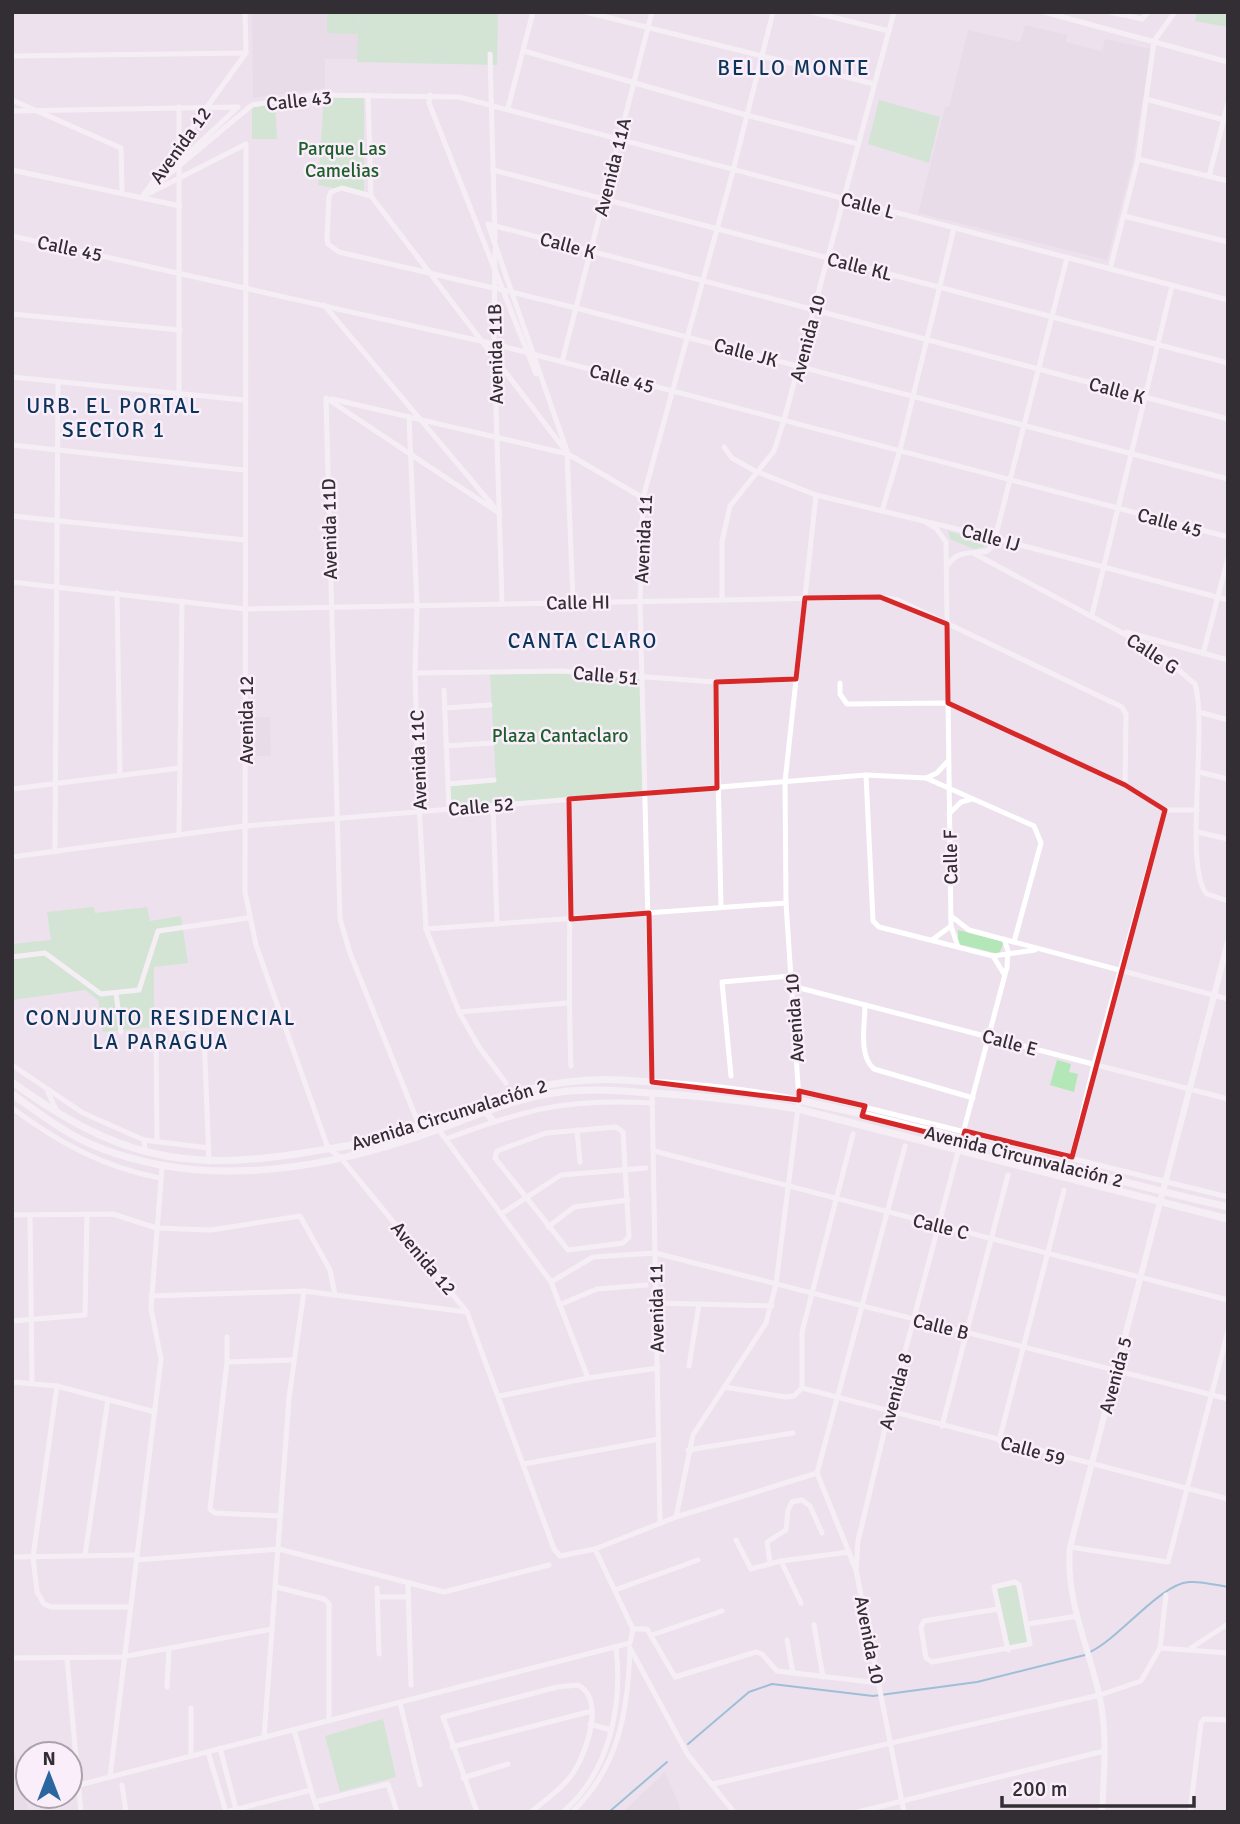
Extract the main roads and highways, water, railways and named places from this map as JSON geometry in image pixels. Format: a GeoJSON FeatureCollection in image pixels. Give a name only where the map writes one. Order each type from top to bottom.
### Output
{"type":"FeatureCollection","features":[{"type":"Feature","properties":{"kind":"main road","name":"Avenida Circunvalación 2"},"geometry":{"type":"LineString","coordinates":[[12,1082],[59,1114],[100,1137],[145,1153],[209,1162],[254,1160],[373,1140],[503,1094],[555,1082],[652,1082],[799,1100],[1225,1206]]}},
{"type":"Feature","properties":{"kind":"main road","name":"Avenida Circunvalación 2"},"geometry":{"type":"LineString","coordinates":[[12,1094],[91,1144],[162,1167],[223,1173],[341,1158],[439,1130],[533,1098],[582,1090],[741,1100],[798,1109],[1228,1219]]}},
{"type":"Feature","properties":{"kind":"main road"},"geometry":{"type":"LineString","coordinates":[[582,1090],[583,1101]]}},
{"type":"Feature","properties":{"kind":"main road"},"geometry":{"type":"LineString","coordinates":[[863,1116],[865,1107]]}},
{"type":"Feature","properties":{"kind":"main road"},"geometry":{"type":"LineString","coordinates":[[486,1112],[493,1121]]}},
{"type":"Feature","properties":{"kind":"main road"},"geometry":{"type":"LineString","coordinates":[[1082,1170],[1085,1161]]}},
{"type":"Feature","properties":{"kind":"main road"},"geometry":{"type":"LineString","coordinates":[[1225,1206],[1226,1197]]}},
{"type":"Feature","properties":{"kind":"waterway"},"geometry":{"type":"LineString","coordinates":[[1090,1652],[1102,1645],[1153,1601],[1178,1585],[1194,1582],[1228,1587]]}},
{"type":"Feature","properties":{"kind":"waterway"},"geometry":{"type":"LineString","coordinates":[[688,1744],[749,1692],[772,1684],[873,1696],[977,1682],[1085,1655]]}},
{"type":"Feature","properties":{"kind":"waterway"},"geometry":{"type":"LineString","coordinates":[[609,1812],[667,1762]]}},
{"type":"Feature","properties":{"kind":"district","name":"BELLO MONTE"},"geometry":{"type":"Point","coordinates":[794,68]}},
{"type":"Feature","properties":{"kind":"district","name":"URB. EL PORTAL SECTOR 1"},"geometry":{"type":"Point","coordinates":[114,418]}},
{"type":"Feature","properties":{"kind":"district","name":"CANTA CLARO"},"geometry":{"type":"Point","coordinates":[583,641]}},
{"type":"Feature","properties":{"kind":"district","name":"CONJUNTO RESIDENCIAL LA PARAGUA"},"geometry":{"type":"Point","coordinates":[161,1030]}},
{"type":"Feature","properties":{"kind":"park label","name":"Parque Las Camelias"},"geometry":{"type":"Point","coordinates":[342,159]}},
{"type":"Feature","properties":{"kind":"park label","name":"Plaza Cantaclaro"},"geometry":{"type":"Point","coordinates":[560,735]}}]}
